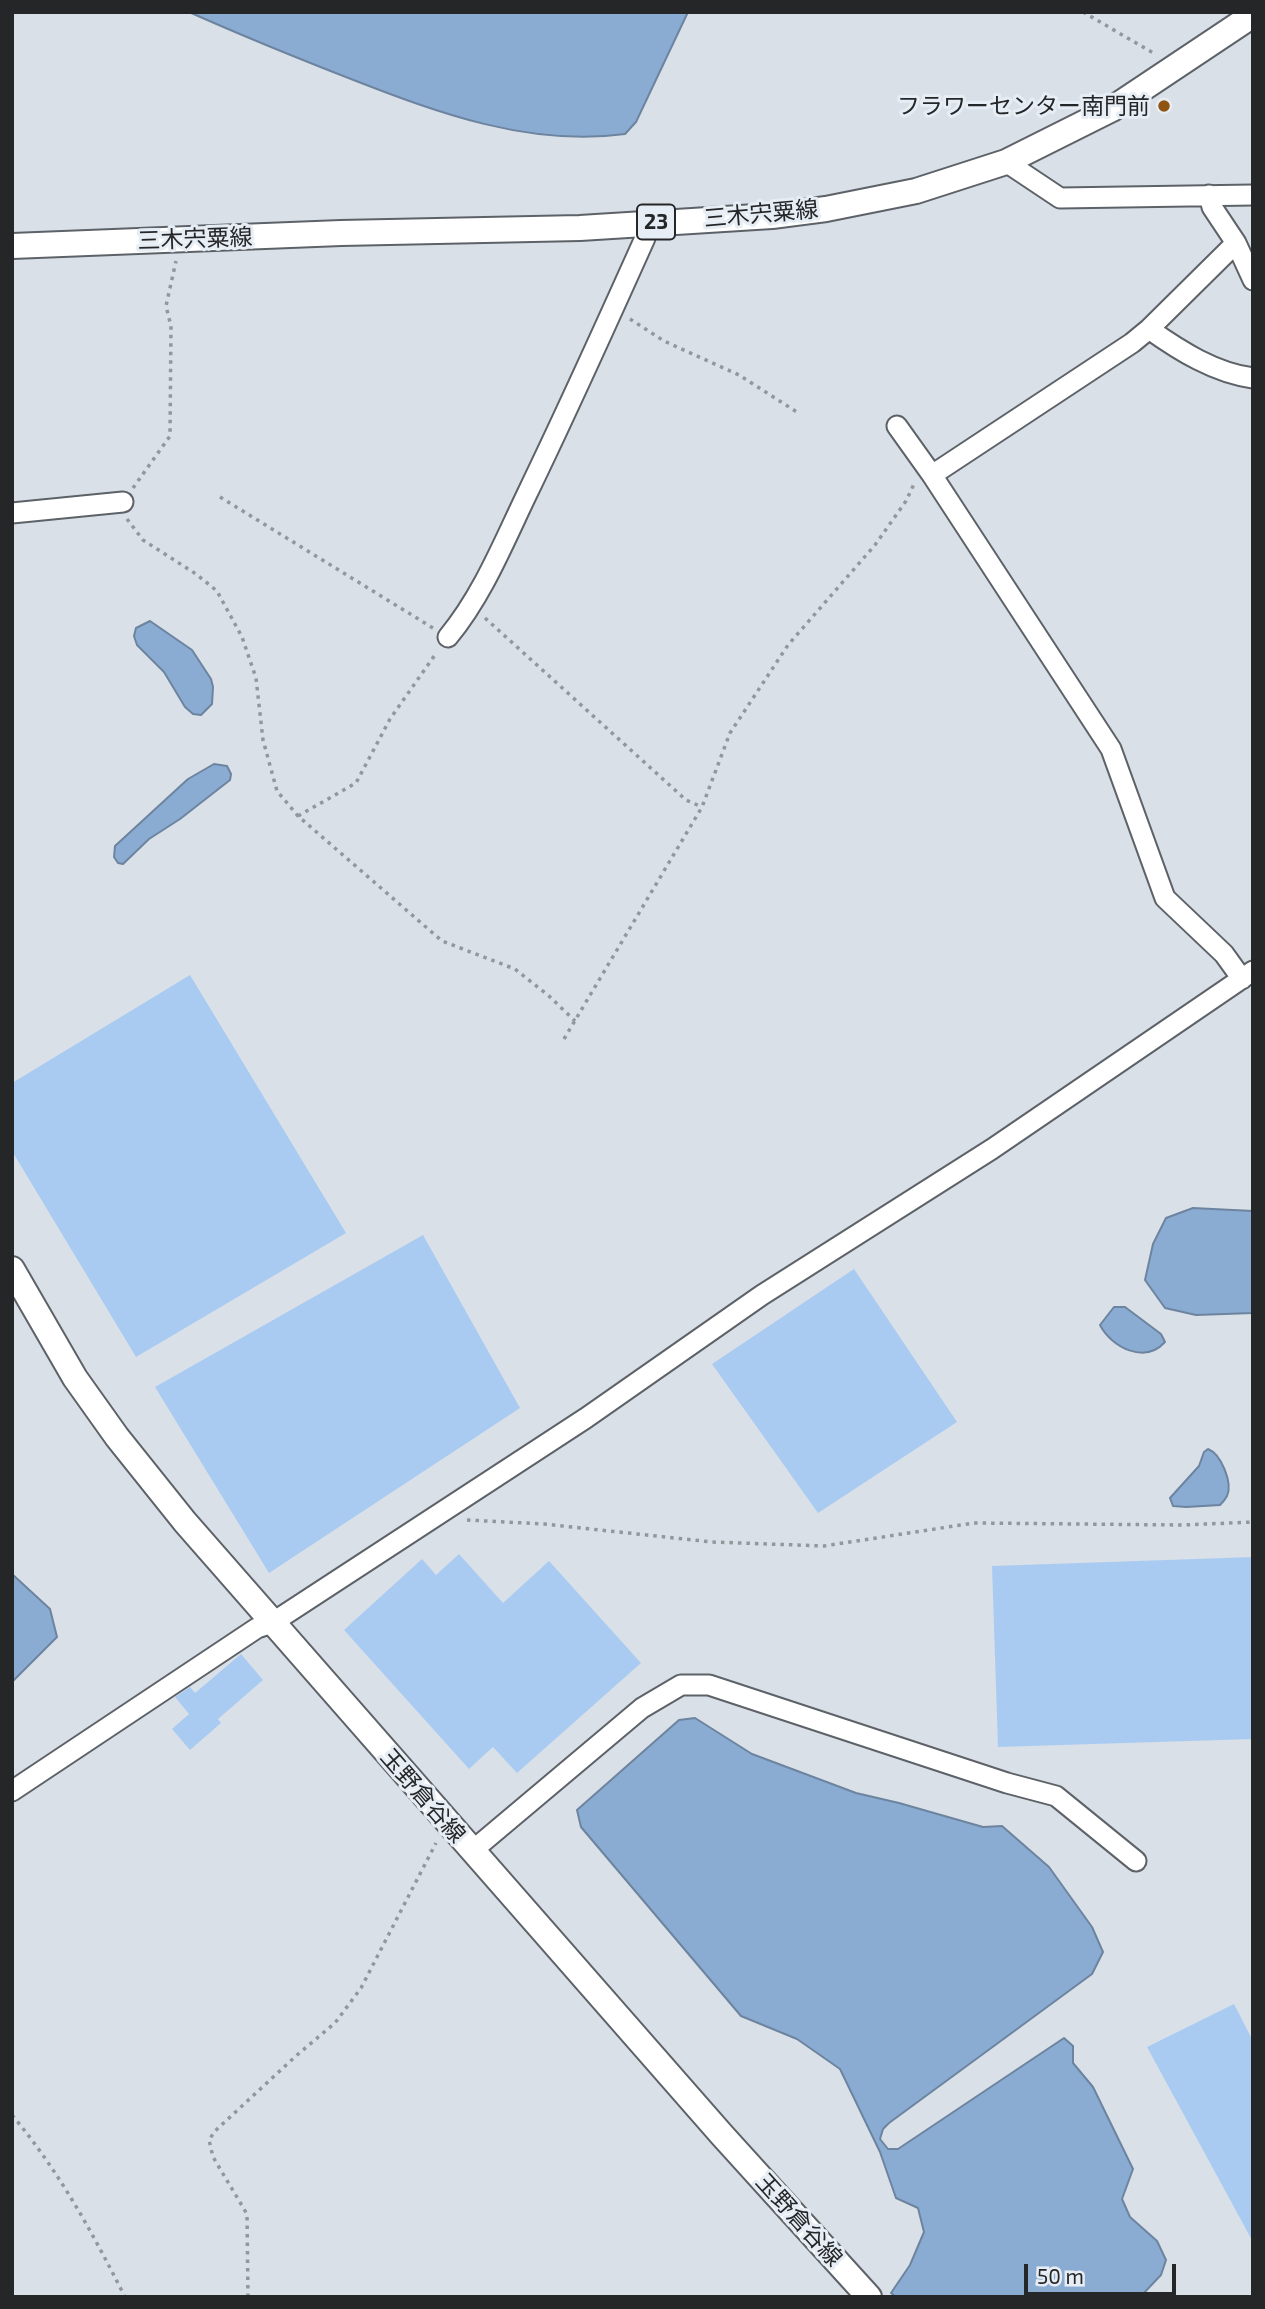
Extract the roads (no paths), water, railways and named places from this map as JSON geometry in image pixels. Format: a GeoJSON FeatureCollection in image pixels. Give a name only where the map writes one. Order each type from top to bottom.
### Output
{"type":"FeatureCollection","features":[{"type":"Feature","properties":{"kind":"main road","name":"三木宍粟線"},"geometry":{"type":"LineString","coordinates":[[12,246],[580,228],[772,216],[826,209],[916,191],[1006,162],[1112,109],[1253,15]]}},
{"type":"Feature","properties":{"kind":"main road","name":"玉野倉谷線"},"geometry":{"type":"LineString","coordinates":[[12,1269],[75,1378],[117,1437],[185,1522],[731,2145],[869,2297]]}},
{"type":"Feature","properties":{"kind":"street"},"geometry":{"type":"LineString","coordinates":[[1006,162],[1060,198],[1253,195]]}},
{"type":"Feature","properties":{"kind":"street"},"geometry":{"type":"LineString","coordinates":[[1209,195],[1212,207],[1236,243],[1253,280]]}},
{"type":"Feature","properties":{"kind":"street"},"geometry":{"type":"LineString","coordinates":[[448,637],[488,575],[555,436],[645,238],[643,223]]}},
{"type":"Feature","properties":{"kind":"street"},"geometry":{"type":"LineString","coordinates":[[932,475],[1132,343],[1236,243]]}},
{"type":"Feature","properties":{"kind":"street"},"geometry":{"type":"LineString","coordinates":[[1149,329],[1204,363],[1253,378]]}},
{"type":"Feature","properties":{"kind":"street"},"geometry":{"type":"LineString","coordinates":[[12,1791],[257,1628],[272,1623],[586,1419],[762,1295],[992,1149],[1247,975],[1165,898],[1111,749],[898,426]]}},
{"type":"Feature","properties":{"kind":"street"},"geometry":{"type":"LineString","coordinates":[[12,513],[123,502]]}},
{"type":"Feature","properties":{"kind":"street"},"geometry":{"type":"LineString","coordinates":[[472,1851],[642,1708],[681,1685],[709,1685],[1007,1783],[1056,1796],[1136,1861]]}},
{"type":"Feature","properties":{"kind":"water"},"geometry":{"type":"Polygon","coordinates":[[[189,12],[688,12],[636,122],[625,134],[590,137],[519,131],[451,115],[384,92],[189,12]]]}},
{"type":"Feature","properties":{"kind":"water"},"geometry":{"type":"Polygon","coordinates":[[[150,621],[192,650],[211,679],[212,704],[201,715],[193,714],[185,707],[164,672],[137,645],[134,636],[136,628],[150,621]]]}},
{"type":"Feature","properties":{"kind":"water"},"geometry":{"type":"Polygon","coordinates":[[[214,764],[227,766],[231,774],[230,780],[149,839],[123,864],[118,863],[114,857],[115,846],[188,779],[214,764]]]}},
{"type":"Feature","properties":{"kind":"water"},"geometry":{"type":"Polygon","coordinates":[[[1193,1208],[1253,1211],[1253,1313],[1196,1315],[1165,1308],[1145,1280],[1153,1244],[1166,1218],[1193,1208]]]}},
{"type":"Feature","properties":{"kind":"water"},"geometry":{"type":"Polygon","coordinates":[[[1114,1307],[1125,1307],[1161,1334],[1165,1342],[1157,1349],[1139,1352],[1112,1340],[1100,1325],[1114,1307]]]}},
{"type":"Feature","properties":{"kind":"water"},"geometry":{"type":"Polygon","coordinates":[[[1208,1449],[1225,1470],[1228,1484],[1226,1497],[1220,1505],[1173,1506],[1170,1498],[1199,1466],[1204,1452],[1208,1449]]]}},
{"type":"Feature","properties":{"kind":"water"},"geometry":{"type":"Polygon","coordinates":[[[12,1574],[50,1609],[57,1637],[12,1682],[12,1574]]]}},
{"type":"Feature","properties":{"kind":"water"},"geometry":{"type":"Polygon","coordinates":[[[695,1718],[752,1754],[856,1793],[983,1827],[1002,1826],[1049,1867],[1092,1927],[1103,1952],[1092,1974],[889,2123],[883,2129],[880,2139],[888,2149],[898,2149],[1064,2038],[1073,2046],[1073,2063],[1093,2087],[1133,2169],[1122,2199],[1130,2217],[1157,2241],[1166,2260],[1161,2275],[1140,2297],[896,2297],[891,2293],[910,2265],[924,2232],[918,2208],[896,2198],[880,2152],[840,2069],[797,2039],[741,2016],[581,1827],[577,1810],[679,1720],[695,1718]]]}},
{"type":"Feature","properties":{"kind":"place","name":"フラワーセンター南門前"},"geometry":{"type":"Point","coordinates":[1164,106]}}]}
